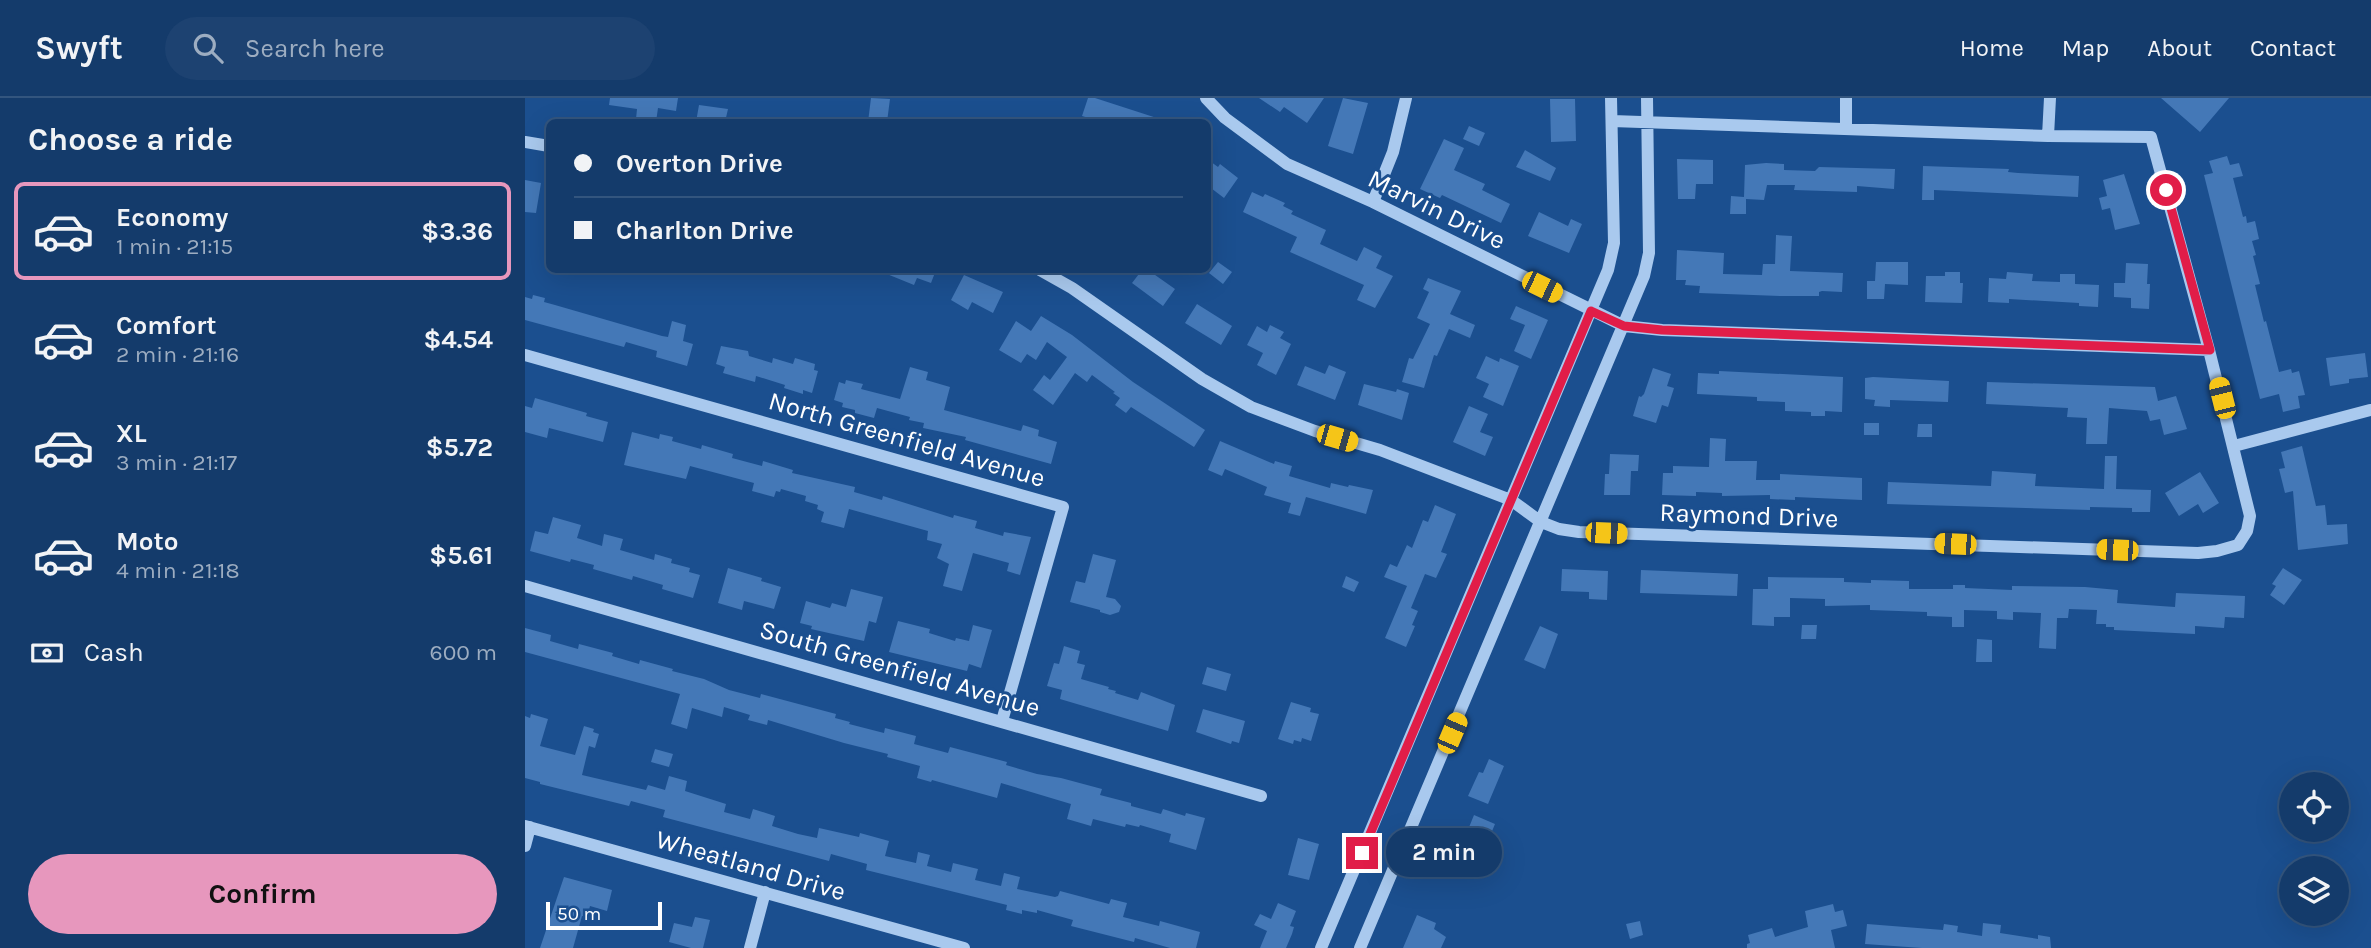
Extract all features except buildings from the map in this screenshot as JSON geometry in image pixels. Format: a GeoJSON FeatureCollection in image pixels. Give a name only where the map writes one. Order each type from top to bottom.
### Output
{"type":"FeatureCollection","features":[{"type":"Feature","properties":{"kind":"street","name":"Marvin Drive"},"geometry":{"type":"LineString","coordinates":[[1206,98],[1225,118],[1287,164],[1373,202],[1624,326],[1662,330],[2210,350]]}},
{"type":"Feature","properties":{"kind":"street"},"geometry":{"type":"LineString","coordinates":[[1373,202],[1393,152],[1406,98]]}},
{"type":"Feature","properties":{"kind":"street"},"geometry":{"type":"LineString","coordinates":[[1321,948],[1608,270],[1613,252],[1611,98]]}},
{"type":"Feature","properties":{"kind":"street"},"geometry":{"type":"LineString","coordinates":[[1360,948],[1644,276],[1648,260],[1647,98]]}},
{"type":"Feature","properties":{"kind":"street"},"geometry":{"type":"LineString","coordinates":[[1846,98],[1846,128]]}},
{"type":"Feature","properties":{"kind":"street"},"geometry":{"type":"LineString","coordinates":[[2048,136],[2050,98]]}},
{"type":"Feature","properties":{"kind":"street"},"geometry":{"type":"LineString","coordinates":[[1612,121],[2151,137],[2234,446],[2370,410]]}},
{"type":"Feature","properties":{"kind":"street"},"geometry":{"type":"LineString","coordinates":[[525,142],[546,146]]}},
{"type":"Feature","properties":{"kind":"street","name":"Raymond Drive"},"geometry":{"type":"LineString","coordinates":[[1045,273],[1072,288],[1202,379],[1251,407],[1315,431],[1380,450],[1511,500],[1541,522],[1559,529],[1579,532],[2198,553],[2217,551],[2238,545],[2247,531],[2250,516],[2234,446]]}},
{"type":"Feature","properties":{"kind":"street","name":"North Greenfield Avenue"},"geometry":{"type":"LineString","coordinates":[[525,355],[1063,507],[1002,721]]}},
{"type":"Feature","properties":{"kind":"street","name":"South Greenfield Avenue"},"geometry":{"type":"LineString","coordinates":[[525,586],[1261,796]]}},
{"type":"Feature","properties":{"kind":"street"},"geometry":{"type":"LineString","coordinates":[[525,846],[528,826]]}},
{"type":"Feature","properties":{"kind":"street","name":"Wheatland Drive"},"geometry":{"type":"LineString","coordinates":[[528,826],[964,948]]}},
{"type":"Feature","properties":{"kind":"street"},"geometry":{"type":"LineString","coordinates":[[750,948],[765,892]]}},
{"type":"Feature","properties":{"kind":"route"},"geometry":{"type":"LineString","coordinates":[[1362,853],[1591,311],[1624,326],[1662,330],[2210,350],[2166,190]]}}]}
